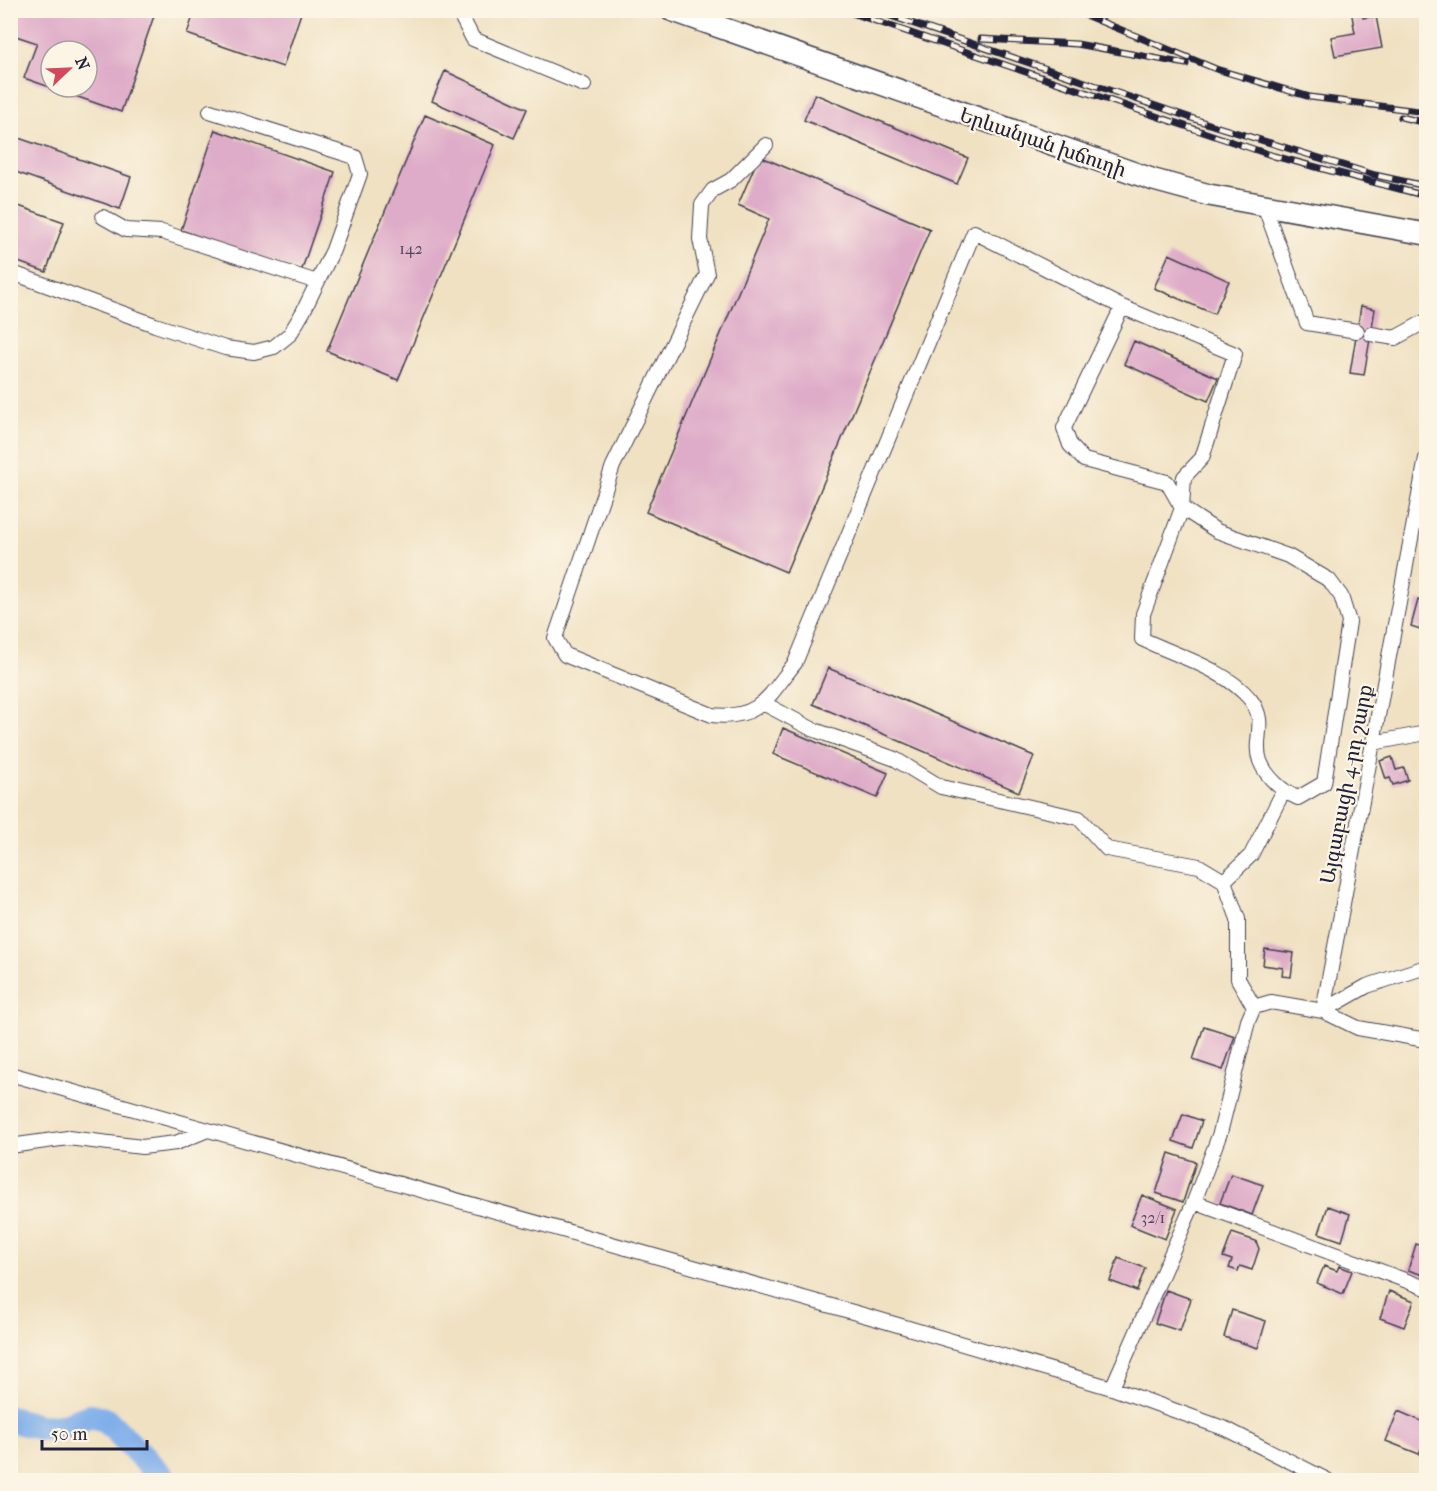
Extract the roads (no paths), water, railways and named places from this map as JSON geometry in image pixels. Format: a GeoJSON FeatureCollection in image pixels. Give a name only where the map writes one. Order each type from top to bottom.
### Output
{"type":"FeatureCollection","features":[{"type":"Feature","properties":{"kind":"highway","name":"Երևանյան խճուղի"},"geometry":{"type":"LineString","coordinates":[[671,10],[1154,180],[1209,195],[1426,234]]}},
{"type":"Feature","properties":{"kind":"street"},"geometry":{"type":"LineString","coordinates":[[458,10],[473,39],[584,85]]}},
{"type":"Feature","properties":{"kind":"street"},"geometry":{"type":"LineString","coordinates":[[10,272],[225,348],[254,352],[274,347],[290,334],[318,282],[333,250],[360,174],[355,157],[210,111]]}},
{"type":"Feature","properties":{"kind":"street"},"geometry":{"type":"LineString","coordinates":[[766,146],[731,180],[713,190],[702,205],[700,239],[707,274],[613,466],[555,638],[565,655],[712,715],[732,717],[749,713],[763,703],[795,663],[974,232],[1122,307],[1235,354],[1202,458],[1185,477],[1182,508],[1143,614],[1142,639],[1225,678],[1250,699],[1260,718],[1259,760],[1283,792],[1298,798],[1324,783],[1349,622],[1341,596],[1329,580],[1288,556],[1217,531],[1182,508],[1167,482],[1084,460],[1070,445],[1064,428],[1122,307]]}},
{"type":"Feature","properties":{"kind":"street"},"geometry":{"type":"LineString","coordinates":[[1264,205],[1307,323],[1395,338],[1426,321]]}},
{"type":"Feature","properties":{"kind":"street"},"geometry":{"type":"LineString","coordinates":[[103,217],[126,230],[162,232],[318,282]]}},
{"type":"Feature","properties":{"kind":"street","name":"Այգաբացի 4-րդ շարք"},"geometry":{"type":"LineString","coordinates":[[1323,1011],[1373,743],[1420,531],[1426,458]]}},
{"type":"Feature","properties":{"kind":"street"},"geometry":{"type":"LineString","coordinates":[[763,703],[812,729],[895,759],[941,787],[1079,818],[1107,849],[1199,866],[1224,881],[1238,919],[1238,979],[1254,1007]]}},
{"type":"Feature","properties":{"kind":"street"},"geometry":{"type":"LineString","coordinates":[[1373,743],[1426,733]]}},
{"type":"Feature","properties":{"kind":"street"},"geometry":{"type":"LineString","coordinates":[[1224,881],[1251,855],[1283,792]]}},
{"type":"Feature","properties":{"kind":"street"},"geometry":{"type":"LineString","coordinates":[[1323,1011],[1367,986],[1426,967]]}},
{"type":"Feature","properties":{"kind":"street"},"geometry":{"type":"LineString","coordinates":[[1254,1007],[1271,1002],[1323,1011],[1358,1028],[1426,1040]]}},
{"type":"Feature","properties":{"kind":"street"},"geometry":{"type":"LineString","coordinates":[[1112,1388],[1194,1202],[1220,1133],[1248,1021],[1254,1007]]}},
{"type":"Feature","properties":{"kind":"street"},"geometry":{"type":"LineString","coordinates":[[10,1074],[205,1131],[874,1318],[1112,1388],[1227,1429],[1327,1480]]}},
{"type":"Feature","properties":{"kind":"street"},"geometry":{"type":"LineString","coordinates":[[10,1146],[68,1138],[142,1147],[176,1143],[205,1131]]}},
{"type":"Feature","properties":{"kind":"street"},"geometry":{"type":"LineString","coordinates":[[1194,1202],[1426,1288]]}},
{"type":"Feature","properties":{"kind":"waterway"},"geometry":{"type":"LineString","coordinates":[[10,1419],[39,1427],[58,1428],[92,1416],[107,1421],[165,1480]]}},
{"type":"Feature","properties":{"kind":"railway"},"geometry":{"type":"LineString","coordinates":[[843,10],[1274,156],[1426,196]]}},
{"type":"Feature","properties":{"kind":"railway"},"geometry":{"type":"LineString","coordinates":[[873,10],[1215,126],[1375,175],[1426,186]]}},
{"type":"Feature","properties":{"kind":"railway"},"geometry":{"type":"LineString","coordinates":[[1073,10],[1216,69],[1310,97],[1426,112]]}},
{"type":"Feature","properties":{"kind":"railway"},"geometry":{"type":"LineString","coordinates":[[981,39],[1077,44],[1186,64]]}},
{"type":"Feature","properties":{"kind":"railway"},"geometry":{"type":"LineString","coordinates":[[1401,117],[1426,123]]}}]}
